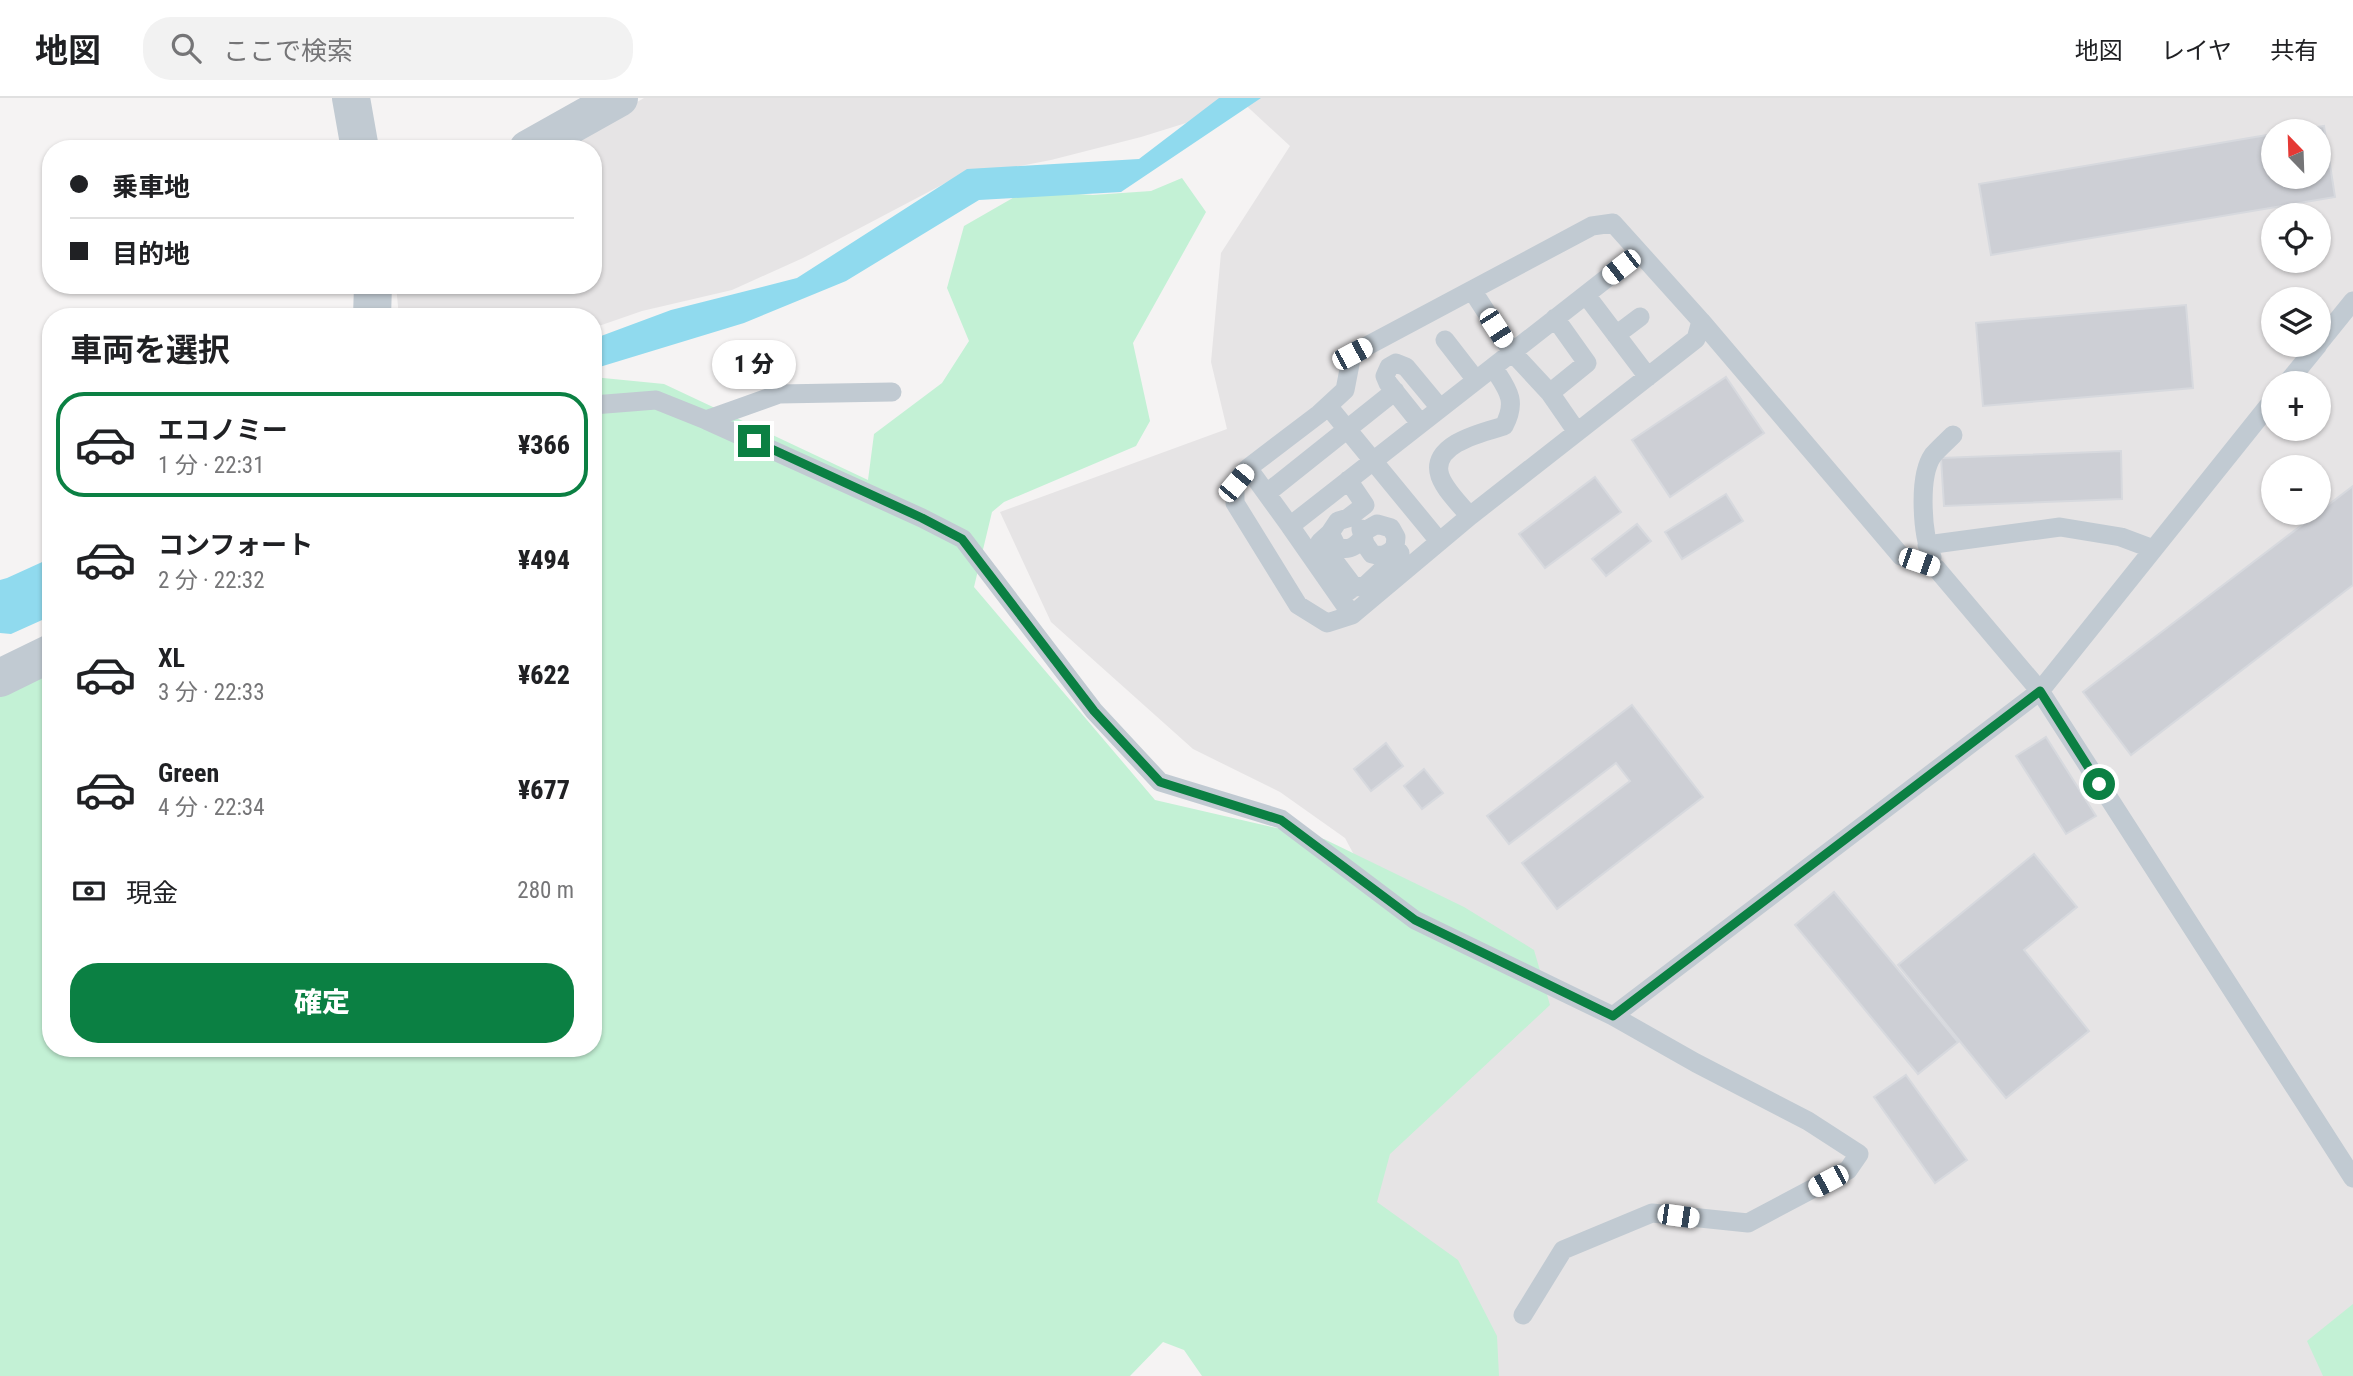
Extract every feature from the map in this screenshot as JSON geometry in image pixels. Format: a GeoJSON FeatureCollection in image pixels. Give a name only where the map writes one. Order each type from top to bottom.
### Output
{"type":"FeatureCollection","features":[{"type":"Feature","properties":{"kind":"street"},"geometry":{"type":"LineString","coordinates":[[351,98],[358,140]]}},
{"type":"Feature","properties":{"kind":"street"},"geometry":{"type":"LineString","coordinates":[[544,140],[619,98]]}},
{"type":"Feature","properties":{"kind":"street"},"geometry":{"type":"LineString","coordinates":[[0,678],[42,657]]}},
{"type":"Feature","properties":{"kind":"lane"},"geometry":{"type":"LineString","coordinates":[[1701,321],[1696,339],[1470,516],[1352,615],[1326,624],[1298,605],[1235,503],[1236,483],[1248,468],[1345,390],[1352,354],[1592,226],[1614,223],[1701,321],[1901,556],[1936,568]]}},
{"type":"Feature","properties":{"kind":"lane"},"geometry":{"type":"LineString","coordinates":[[1290,527],[1639,253]]}},
{"type":"Feature","properties":{"kind":"lane"},"geometry":{"type":"LineString","coordinates":[[1472,290],[1511,352],[1550,393],[1577,432]]}},
{"type":"Feature","properties":{"kind":"lane"},"geometry":{"type":"LineString","coordinates":[[1586,295],[1648,377]]}},
{"type":"Feature","properties":{"kind":"lane"},"geometry":{"type":"LineString","coordinates":[[2331,328],[2353,301]]}},
{"type":"Feature","properties":{"kind":"lane"},"geometry":{"type":"LineString","coordinates":[[1616,335],[1640,317]]}},
{"type":"Feature","properties":{"kind":"lane"},"geometry":{"type":"LineString","coordinates":[[1550,393],[1587,363],[1555,318]]}},
{"type":"Feature","properties":{"kind":"lane"},"geometry":{"type":"LineString","coordinates":[[1444,340],[1476,380]]}},
{"type":"Feature","properties":{"kind":"lane"},"geometry":{"type":"LineString","coordinates":[[2297,371],[2308,357]]}},
{"type":"Feature","properties":{"kind":"lane"},"geometry":{"type":"LineString","coordinates":[[1420,423],[1385,376],[1389,367],[1396,363],[1406,367],[1440,408]]}},
{"type":"Feature","properties":{"kind":"lane"},"geometry":{"type":"LineString","coordinates":[[1470,516],[1439,475],[1439,462],[1450,448],[1463,438],[1504,426],[1512,412],[1508,391],[1493,367]]}},
{"type":"Feature","properties":{"kind":"lane"},"geometry":{"type":"LineString","coordinates":[[1267,493],[1395,391]]}},
{"type":"Feature","properties":{"kind":"lane"},"geometry":{"type":"LineString","coordinates":[[706,419],[779,394],[892,392]]}},
{"type":"Feature","properties":{"kind":"lane"},"geometry":{"type":"LineString","coordinates":[[602,404],[656,400],[706,419],[962,539],[1094,711],[1160,782],[1281,820],[1415,920],[1613,1016],[1808,1121],[1859,1154],[1848,1170],[1748,1223],[1652,1213],[1563,1250],[1523,1315]]}},
{"type":"Feature","properties":{"kind":"lane"},"geometry":{"type":"LineString","coordinates":[[1328,406],[1439,541]]}},
{"type":"Feature","properties":{"kind":"lane"},"geometry":{"type":"LineString","coordinates":[[1613,1016],[2040,691],[2261,415]]}},
{"type":"Feature","properties":{"kind":"lane"},"geometry":{"type":"LineString","coordinates":[[1953,435],[1932,456],[1923,486],[1927,545],[1936,568],[2040,691],[2353,1178]]}},
{"type":"Feature","properties":{"kind":"lane"},"geometry":{"type":"LineString","coordinates":[[1248,468],[1290,527],[1347,592]]}},
{"type":"Feature","properties":{"kind":"lane"},"geometry":{"type":"LineString","coordinates":[[1348,480],[1366,505],[1334,524],[1330,534],[1320,542],[1347,592],[1352,615]]}},
{"type":"Feature","properties":{"kind":"lane"},"geometry":{"type":"LineString","coordinates":[[1347,592],[1365,586],[1400,553],[1395,547],[1387,554],[1377,555],[1367,549],[1357,523],[1348,518]]}},
{"type":"Feature","properties":{"kind":"lane"},"geometry":{"type":"LineString","coordinates":[[1927,545],[2060,527],[2121,537],[2154,549]]}},
{"type":"Feature","properties":{"kind":"lane"},"geometry":{"type":"LineString","coordinates":[[1330,534],[1337,547],[1347,549],[1356,545],[1363,535]]}},
{"type":"Feature","properties":{"kind":"shaded area"},"geometry":{"type":"Polygon","coordinates":[[[644,98],[1224,98],[1186,123],[1141,137],[1051,160],[953,179],[803,258],[732,290],[642,311],[602,325],[602,308],[398,308],[397,294],[602,294],[602,140],[572,140],[644,98]]]}},
{"type":"Feature","properties":{"kind":"shaded area"},"geometry":{"type":"Polygon","coordinates":[[[1238,98],[2353,98],[2353,1376],[1229,1376],[1442,1019],[1345,838],[1280,792],[1193,749],[1051,622],[1000,512],[1227,429],[1211,362],[1221,253],[1290,146],[1238,98]]]}},
{"type":"Feature","properties":{"kind":"green space"},"geometry":{"type":"Polygon","coordinates":[[[1182,178],[1206,212],[1133,343],[1150,421],[1136,446],[1004,502],[992,512],[974,587],[1155,800],[1324,839],[1464,907],[1534,950],[1550,1005],[1390,1154],[1377,1202],[1458,1260],[1497,1336],[1499,1376],[1202,1376],[1184,1350],[1163,1342],[1130,1376],[0,1376],[0,695],[42,675],[42,1057],[602,1057],[602,378],[664,384],[868,480],[874,434],[942,383],[969,341],[947,288],[964,226],[1025,191],[1093,195],[1151,191],[1182,178]]]}},
{"type":"Feature","properties":{"kind":"green space"},"geometry":{"type":"Polygon","coordinates":[[[2353,1304],[2353,1376],[2323,1376],[2307,1341],[2353,1304]]]}},
{"type":"Feature","properties":{"kind":"water"},"geometry":{"type":"Polygon","coordinates":[[[1219,98],[1261,98],[1121,192],[979,200],[846,281],[744,323],[602,366],[602,336],[671,310],[797,278],[967,169],[1139,159],[1219,98]]]}},
{"type":"Feature","properties":{"kind":"water"},"geometry":{"type":"Polygon","coordinates":[[[42,562],[42,620],[11,634],[0,633],[0,580],[42,562]]]}},
{"type":"Feature","properties":{"kind":"building"},"geometry":{"type":"Polygon","coordinates":[[[2261,136],[2261,189],[2331,189],[2331,171],[2335,197],[2299,203],[2261,203],[2261,209],[1991,255],[1979,184],[2261,136]]]}},
{"type":"Feature","properties":{"kind":"building"},"geometry":{"type":"Polygon","coordinates":[[[2186,305],[2193,388],[1983,406],[1976,323],[2186,305]]]}},
{"type":"Feature","properties":{"kind":"building"},"geometry":{"type":"Polygon","coordinates":[[[1726,377],[1764,433],[1670,497],[1632,440],[1726,377]]]}},
{"type":"Feature","properties":{"kind":"building"},"geometry":{"type":"Polygon","coordinates":[[[2121,451],[2122,499],[1944,506],[1941,458],[2121,451]]]}},
{"type":"Feature","properties":{"kind":"building"},"geometry":{"type":"Polygon","coordinates":[[[1595,477],[1621,512],[1545,568],[1519,534],[1595,477]]]}},
{"type":"Feature","properties":{"kind":"building"},"geometry":{"type":"Polygon","coordinates":[[[2353,486],[2353,585],[2131,755],[2083,692],[2302,525],[2331,525],[2331,503],[2353,486]]]}},
{"type":"Feature","properties":{"kind":"building"},"geometry":{"type":"Polygon","coordinates":[[[1726,494],[1743,521],[1682,559],[1665,532],[1726,494]]]}},
{"type":"Feature","properties":{"kind":"building"},"geometry":{"type":"Polygon","coordinates":[[[1637,524],[1651,541],[1606,576],[1592,559],[1637,524]]]}},
{"type":"Feature","properties":{"kind":"building"},"geometry":{"type":"Polygon","coordinates":[[[1632,705],[1703,797],[1557,909],[1522,863],[1630,781],[1616,763],[1509,844],[1487,816],[1632,705]]]}},
{"type":"Feature","properties":{"kind":"building"},"geometry":{"type":"Polygon","coordinates":[[[2046,737],[2096,816],[2066,834],[2016,756],[2046,737]]]}},
{"type":"Feature","properties":{"kind":"building"},"geometry":{"type":"Polygon","coordinates":[[[1386,743],[1403,766],[1371,791],[1354,769],[1386,743]]]}},
{"type":"Feature","properties":{"kind":"building"},"geometry":{"type":"Polygon","coordinates":[[[1424,769],[1443,793],[1422,809],[1404,786],[1424,769]]]}},
{"type":"Feature","properties":{"kind":"building"},"geometry":{"type":"Polygon","coordinates":[[[2034,854],[2077,907],[2024,950],[2089,1031],[2006,1098],[1898,965],[2034,854]]]}},
{"type":"Feature","properties":{"kind":"building"},"geometry":{"type":"Polygon","coordinates":[[[1834,892],[1958,1042],[1918,1074],[1795,925],[1834,892]]]}},
{"type":"Feature","properties":{"kind":"building"},"geometry":{"type":"Polygon","coordinates":[[[1906,1075],[1967,1160],[1935,1183],[1874,1097],[1906,1075]]]}},
{"type":"Feature","properties":{"kind":"route"},"geometry":{"type":"LineString","coordinates":[[754,441],[962,539],[1094,711],[1160,782],[1281,820],[1415,920],[1613,1016],[2040,691],[2099,784]]}}]}
